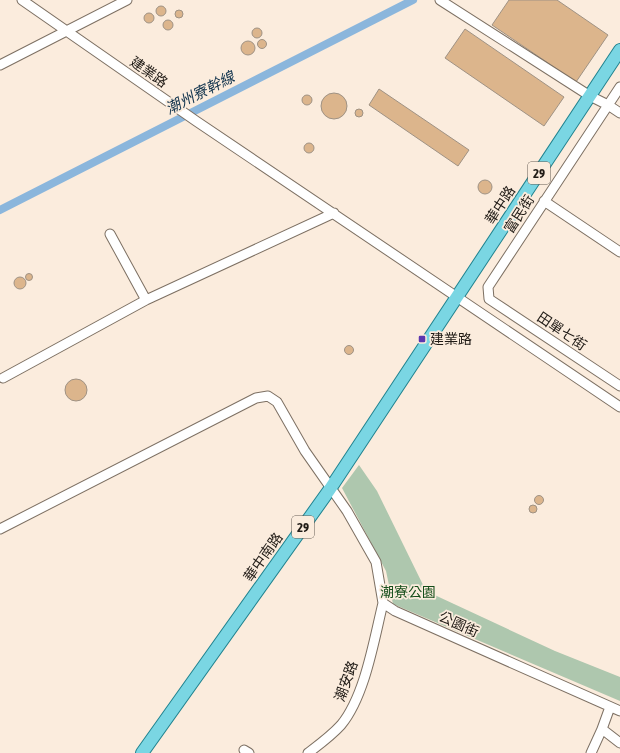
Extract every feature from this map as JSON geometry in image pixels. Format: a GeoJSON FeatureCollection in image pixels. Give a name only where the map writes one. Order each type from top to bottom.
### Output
{"type":"FeatureCollection","features":[{"type":"Feature","properties":{"kind":"main road","name":"華中路"},"geometry":{"type":"LineString","coordinates":[[458,297],[620,50]]}},
{"type":"Feature","properties":{"kind":"main road","name":"華中南路"},"geometry":{"type":"LineString","coordinates":[[142,753],[330,489],[458,297]]}},
{"type":"Feature","properties":{"kind":"street","name":"建業路"},"geometry":{"type":"LineString","coordinates":[[22,0],[196,121],[620,406]]}},
{"type":"Feature","properties":{"kind":"street"},"geometry":{"type":"LineString","coordinates":[[0,65],[127,0]]}},
{"type":"Feature","properties":{"kind":"street"},"geometry":{"type":"LineString","coordinates":[[440,0],[620,113]]}},
{"type":"Feature","properties":{"kind":"street","name":"富民街"},"geometry":{"type":"LineString","coordinates":[[489,299],[488,287],[620,87]]}},
{"type":"Feature","properties":{"kind":"street"},"geometry":{"type":"LineString","coordinates":[[544,201],[620,252]]}},
{"type":"Feature","properties":{"kind":"street"},"geometry":{"type":"LineString","coordinates":[[3,378],[146,300],[334,214]]}},
{"type":"Feature","properties":{"kind":"street"},"geometry":{"type":"LineString","coordinates":[[110,234],[146,300]]}},
{"type":"Feature","properties":{"kind":"street","name":"田單七街"},"geometry":{"type":"LineString","coordinates":[[489,299],[620,386]]}},
{"type":"Feature","properties":{"kind":"street"},"geometry":{"type":"LineString","coordinates":[[0,528],[256,398],[268,396],[277,402],[305,451],[330,489],[347,510],[376,562],[383,603]]}},
{"type":"Feature","properties":{"kind":"street","name":"公園街"},"geometry":{"type":"LineString","coordinates":[[383,603],[395,611],[620,711]]}},
{"type":"Feature","properties":{"kind":"street","name":"潮安路"},"geometry":{"type":"LineString","coordinates":[[308,753],[330,736],[341,724],[351,709],[361,687],[383,603]]}},
{"type":"Feature","properties":{"kind":"street"},"geometry":{"type":"LineString","coordinates":[[591,753],[610,707]]}},
{"type":"Feature","properties":{"kind":"street"},"geometry":{"type":"LineString","coordinates":[[602,729],[620,743]]}},
{"type":"Feature","properties":{"kind":"green space","name":"潮寮公園"},"geometry":{"type":"Polygon","coordinates":[[[359,465],[377,491],[426,591],[555,651],[620,677],[620,701],[393,604],[386,571],[342,488],[359,465]]]}},
{"type":"Feature","properties":{"kind":"building"},"geometry":{"type":"Polygon","coordinates":[[[509,0],[557,0],[608,35],[576,82],[492,25],[509,0]]]}},
{"type":"Feature","properties":{"kind":"building"},"geometry":{"type":"Polygon","coordinates":[[[159,6],[163,6],[165,7],[165,15],[159,16],[156,13],[156,9],[159,6]]]}},
{"type":"Feature","properties":{"kind":"building"},"geometry":{"type":"Polygon","coordinates":[[[177,10],[181,10],[183,14],[181,18],[177,18],[175,16],[175,12],[177,10]]]}},
{"type":"Feature","properties":{"kind":"building"},"geometry":{"type":"Polygon","coordinates":[[[147,13],[151,13],[153,14],[153,22],[147,23],[144,20],[144,16],[147,13]]]}},
{"type":"Feature","properties":{"kind":"building"},"geometry":{"type":"Polygon","coordinates":[[[166,20],[170,20],[172,21],[172,29],[166,30],[163,27],[163,23],[166,20]]]}},
{"type":"Feature","properties":{"kind":"building"},"geometry":{"type":"Polygon","coordinates":[[[255,28],[259,28],[262,33],[259,38],[255,38],[252,35],[252,31],[255,28]]]}},
{"type":"Feature","properties":{"kind":"building"},"geometry":{"type":"Polygon","coordinates":[[[465,29],[564,97],[544,126],[445,58],[465,29]]]}},
{"type":"Feature","properties":{"kind":"building"},"geometry":{"type":"Polygon","coordinates":[[[262,39],[267,44],[262,49],[257,44],[262,39]]]}},
{"type":"Feature","properties":{"kind":"building"},"geometry":{"type":"Polygon","coordinates":[[[248,41],[253,43],[255,48],[253,53],[248,55],[243,53],[241,48],[243,43],[248,41]]]}},
{"type":"Feature","properties":{"kind":"building"},"geometry":{"type":"Polygon","coordinates":[[[379,89],[469,150],[458,166],[369,105],[379,89]]]}},
{"type":"Feature","properties":{"kind":"building"},"geometry":{"type":"Polygon","coordinates":[[[334,93],[343,97],[347,106],[343,115],[334,119],[325,115],[321,106],[325,97],[334,93]]]}},
{"type":"Feature","properties":{"kind":"building"},"geometry":{"type":"Polygon","coordinates":[[[305,95],[309,95],[311,96],[311,104],[305,105],[302,102],[302,98],[305,95]]]}},
{"type":"Feature","properties":{"kind":"building"},"geometry":{"type":"Polygon","coordinates":[[[359,109],[362,110],[362,116],[359,117],[356,116],[355,113],[356,110],[359,109]]]}},
{"type":"Feature","properties":{"kind":"building"},"geometry":{"type":"Polygon","coordinates":[[[307,143],[311,143],[313,144],[313,152],[307,153],[304,150],[304,146],[307,143]]]}},
{"type":"Feature","properties":{"kind":"building"},"geometry":{"type":"Polygon","coordinates":[[[485,180],[490,182],[492,187],[490,192],[485,194],[480,192],[478,187],[480,182],[485,180]]]}},
{"type":"Feature","properties":{"kind":"building"},"geometry":{"type":"Polygon","coordinates":[[[29,273],[32,274],[32,280],[29,281],[26,280],[25,277],[26,274],[29,273]]]}},
{"type":"Feature","properties":{"kind":"building"},"geometry":{"type":"Polygon","coordinates":[[[18,277],[22,277],[26,283],[22,289],[18,289],[14,285],[14,281],[18,277]]]}},
{"type":"Feature","properties":{"kind":"building"},"geometry":{"type":"Polygon","coordinates":[[[349,345],[354,350],[349,355],[344,350],[349,345]]]}},
{"type":"Feature","properties":{"kind":"building"},"geometry":{"type":"Polygon","coordinates":[[[76,379],[80,380],[86,386],[86,394],[80,400],[76,401],[72,400],[66,394],[65,390],[66,386],[72,380],[76,379]]]}},
{"type":"Feature","properties":{"kind":"building"},"geometry":{"type":"Polygon","coordinates":[[[539,495],[544,500],[539,505],[534,500],[539,495]]]}},
{"type":"Feature","properties":{"kind":"building"},"geometry":{"type":"Polygon","coordinates":[[[531,505],[535,505],[537,509],[535,513],[531,513],[529,511],[529,507],[531,505]]]}},
{"type":"Feature","properties":{"kind":"waterway","name":"潮州寮幹線"},"geometry":{"type":"LineString","coordinates":[[0,210],[413,0]]}},
{"type":"Feature","properties":{"kind":"place","name":"建業路"},"geometry":{"type":"Point","coordinates":[422,339]}}]}
